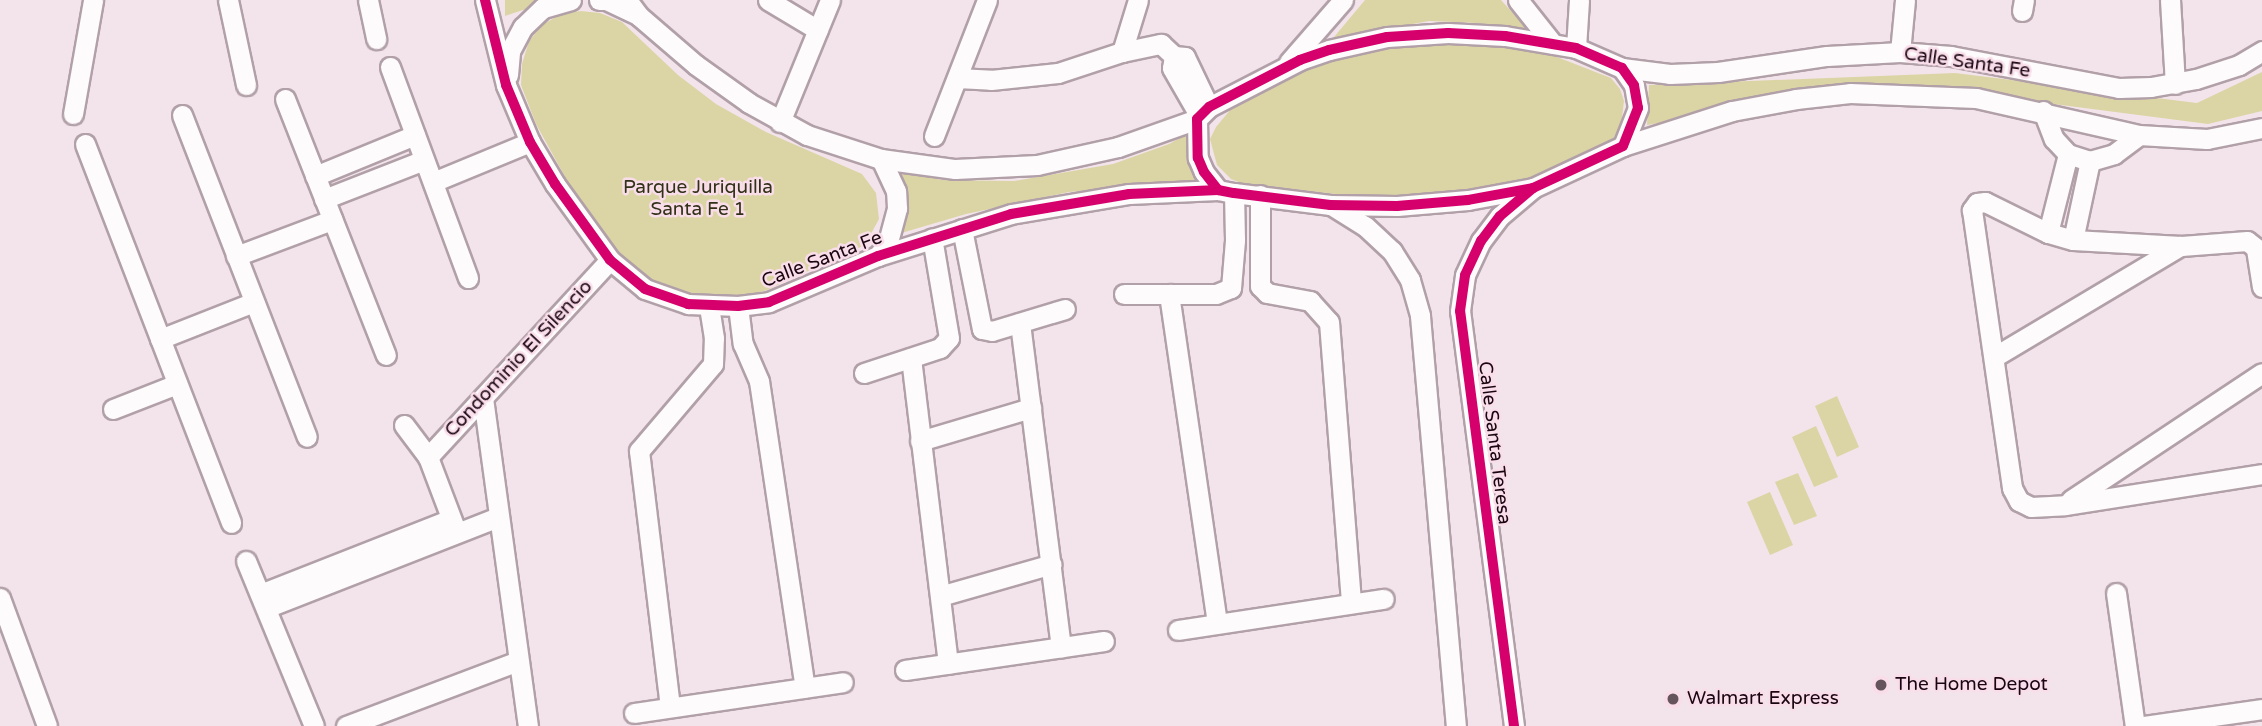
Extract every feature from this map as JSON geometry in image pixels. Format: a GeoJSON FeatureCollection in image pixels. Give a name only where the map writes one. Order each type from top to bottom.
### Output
{"type":"FeatureCollection","features":[{"type":"Feature","properties":{"kind":"street"},"geometry":{"type":"LineString","coordinates":[[74,114],[93,0]]}},
{"type":"Feature","properties":{"kind":"street"},"geometry":{"type":"LineString","coordinates":[[228,0],[246,85]]}},
{"type":"Feature","properties":{"kind":"street"},"geometry":{"type":"LineString","coordinates":[[368,0],[376,39]]}},
{"type":"Feature","properties":{"kind":"street","name":"Calle Santa Fe"},"geometry":{"type":"LineString","coordinates":[[485,0],[506,85],[530,142],[555,184],[610,260],[645,289],[688,304],[738,306],[769,302],[878,256],[932,238],[1011,214],[1083,200],[1129,194],[1226,191],[1330,205]]}},
{"type":"Feature","properties":{"kind":"street"},"geometry":{"type":"LineString","coordinates":[[506,85],[510,51],[523,27],[543,8],[571,0]]}},
{"type":"Feature","properties":{"kind":"street"},"geometry":{"type":"LineString","coordinates":[[599,0],[633,8],[696,65],[780,122],[829,143],[881,159],[955,169],[1037,165],[1118,147],[1202,114]]}},
{"type":"Feature","properties":{"kind":"street"},"geometry":{"type":"LineString","coordinates":[[768,0],[818,30]]}},
{"type":"Feature","properties":{"kind":"street"},"geometry":{"type":"LineString","coordinates":[[780,122],[830,0]]}},
{"type":"Feature","properties":{"kind":"street"},"geometry":{"type":"LineString","coordinates":[[934,136],[987,0]]}},
{"type":"Feature","properties":{"kind":"street"},"geometry":{"type":"LineString","coordinates":[[1122,52],[1138,0]]}},
{"type":"Feature","properties":{"kind":"street"},"geometry":{"type":"LineString","coordinates":[[1282,70],[1343,0]]}},
{"type":"Feature","properties":{"kind":"street"},"geometry":{"type":"LineString","coordinates":[[1518,0],[1553,44]]}},
{"type":"Feature","properties":{"kind":"street"},"geometry":{"type":"LineString","coordinates":[[1576,48],[1579,0]]}},
{"type":"Feature","properties":{"kind":"street"},"geometry":{"type":"LineString","coordinates":[[1900,52],[1905,0]]}},
{"type":"Feature","properties":{"kind":"street"},"geometry":{"type":"LineString","coordinates":[[2170,0],[2175,84]]}},
{"type":"Feature","properties":{"kind":"street","name":"Calle Santa Fe"},"geometry":{"type":"LineString","coordinates":[[1202,114],[1282,70],[1329,50],[1387,37],[1448,33],[1505,36],[1576,48],[1622,68],[1670,74],[1718,72],[1827,56],[1900,52],[1951,56],[2119,88],[2175,84],[2239,65],[2262,51]]}},
{"type":"Feature","properties":{"kind":"street"},"geometry":{"type":"LineString","coordinates":[[957,78],[991,80],[1058,73],[1122,52],[1161,44],[1174,56],[1185,57],[1202,114],[1198,158],[1226,191],[1236,240],[1231,288],[1216,294],[1124,294]]}},
{"type":"Feature","properties":{"kind":"street"},"geometry":{"type":"LineString","coordinates":[[390,67],[468,278]]}},
{"type":"Feature","properties":{"kind":"street"},"geometry":{"type":"LineString","coordinates":[[1622,68],[1634,85],[1638,108],[1623,145]]}},
{"type":"Feature","properties":{"kind":"street","name":"Calle Santa Fe"},"geometry":{"type":"LineString","coordinates":[[1533,188],[1623,145],[1732,111],[1796,99],[1850,93],[1976,98],[2043,111],[2139,135],[2207,139],[2262,128]]}},
{"type":"Feature","properties":{"kind":"street"},"geometry":{"type":"LineString","coordinates":[[285,99],[386,355]]}},
{"type":"Feature","properties":{"kind":"street"},"geometry":{"type":"LineString","coordinates":[[2043,111],[2054,139],[2068,154],[2090,161],[2114,154],[2139,135]]}},
{"type":"Feature","properties":{"kind":"street"},"geometry":{"type":"LineString","coordinates":[[182,116],[307,437]]}},
{"type":"Feature","properties":{"kind":"street"},"geometry":{"type":"LineString","coordinates":[[315,176],[415,135]]}},
{"type":"Feature","properties":{"kind":"street"},"geometry":{"type":"LineString","coordinates":[[433,182],[530,142]]}},
{"type":"Feature","properties":{"kind":"street"},"geometry":{"type":"LineString","coordinates":[[85,144],[231,523]]}},
{"type":"Feature","properties":{"kind":"street"},"geometry":{"type":"LineString","coordinates":[[2048,233],[2068,154]]}},
{"type":"Feature","properties":{"kind":"street","name":"Calle Santa Fe"},"geometry":{"type":"LineString","coordinates":[[878,256],[888,242],[897,208],[893,182],[881,159]]}},
{"type":"Feature","properties":{"kind":"street"},"geometry":{"type":"LineString","coordinates":[[324,199],[424,160]]}},
{"type":"Feature","properties":{"kind":"street"},"geometry":{"type":"LineString","coordinates":[[2073,240],[2090,161]]}},
{"type":"Feature","properties":{"kind":"street"},"geometry":{"type":"LineString","coordinates":[[1330,205],[1397,206],[1468,200],[1533,188]]}},
{"type":"Feature","properties":{"kind":"street","name":"Calle Santa Teresa"},"geometry":{"type":"LineString","coordinates":[[1514,726],[1460,311],[1465,275],[1481,241],[1500,216],[1533,188]]}},
{"type":"Feature","properties":{"kind":"street"},"geometry":{"type":"LineString","coordinates":[[1260,195],[1260,286],[1268,293],[1310,301],[1329,322],[1351,603]]}},
{"type":"Feature","properties":{"kind":"street"},"geometry":{"type":"LineString","coordinates":[[2262,287],[2258,255],[2252,244],[2239,241],[2181,246],[2073,240],[2048,233],[1985,202],[1977,203],[1972,209],[2015,495],[2031,507],[2064,505],[2262,474]]}},
{"type":"Feature","properties":{"kind":"street"},"geometry":{"type":"LineString","coordinates":[[1330,205],[1366,226],[1392,251],[1410,280],[1420,316],[1456,726]]}},
{"type":"Feature","properties":{"kind":"street"},"geometry":{"type":"LineString","coordinates":[[236,256],[332,220]]}},
{"type":"Feature","properties":{"kind":"street"},"geometry":{"type":"LineString","coordinates":[[962,229],[979,326],[992,331],[1065,309]]}},
{"type":"Feature","properties":{"kind":"street"},"geometry":{"type":"LineString","coordinates":[[864,373],[940,348],[949,338],[932,238]]}},
{"type":"Feature","properties":{"kind":"street"},"geometry":{"type":"LineString","coordinates":[[1994,357],[2181,246]]}},
{"type":"Feature","properties":{"kind":"street","name":"Condominio El Silencio"},"geometry":{"type":"LineString","coordinates":[[428,457],[610,260]]}},
{"type":"Feature","properties":{"kind":"street"},"geometry":{"type":"LineString","coordinates":[[1169,294],[1217,624]]}},
{"type":"Feature","properties":{"kind":"street"},"geometry":{"type":"LineString","coordinates":[[160,340],[254,302]]}},
{"type":"Feature","properties":{"kind":"street"},"geometry":{"type":"LineString","coordinates":[[670,707],[639,451],[645,440],[713,364],[709,306]]}},
{"type":"Feature","properties":{"kind":"street"},"geometry":{"type":"LineString","coordinates":[[738,306],[743,344],[759,381],[805,688]]}},
{"type":"Feature","properties":{"kind":"street"},"geometry":{"type":"LineString","coordinates":[[1020,323],[1061,647]]}},
{"type":"Feature","properties":{"kind":"street"},"geometry":{"type":"LineString","coordinates":[[911,358],[948,664]]}},
{"type":"Feature","properties":{"kind":"street"},"geometry":{"type":"LineString","coordinates":[[2064,505],[2262,373]]}},
{"type":"Feature","properties":{"kind":"street"},"geometry":{"type":"LineString","coordinates":[[113,409],[177,384]]}},
{"type":"Feature","properties":{"kind":"street"},"geometry":{"type":"LineString","coordinates":[[483,398],[528,726]]}},
{"type":"Feature","properties":{"kind":"street"},"geometry":{"type":"LineString","coordinates":[[920,441],[1031,408]]}},
{"type":"Feature","properties":{"kind":"street"},"geometry":{"type":"LineString","coordinates":[[404,425],[428,457],[454,526]]}},
{"type":"Feature","properties":{"kind":"street"},"geometry":{"type":"LineString","coordinates":[[263,601],[454,526],[498,517]]}},
{"type":"Feature","properties":{"kind":"street"},"geometry":{"type":"LineString","coordinates":[[246,561],[314,726]]}},
{"type":"Feature","properties":{"kind":"street"},"geometry":{"type":"LineString","coordinates":[[940,596],[1052,564]]}},
{"type":"Feature","properties":{"kind":"street"},"geometry":{"type":"LineString","coordinates":[[2116,593],[2135,726]]}},
{"type":"Feature","properties":{"kind":"street"},"geometry":{"type":"LineString","coordinates":[[0,598],[47,726]]}},
{"type":"Feature","properties":{"kind":"street"},"geometry":{"type":"LineString","coordinates":[[1178,630],[1384,599]]}},
{"type":"Feature","properties":{"kind":"street"},"geometry":{"type":"LineString","coordinates":[[905,670],[1104,640]]}},
{"type":"Feature","properties":{"kind":"street"},"geometry":{"type":"LineString","coordinates":[[346,726],[518,661]]}},
{"type":"Feature","properties":{"kind":"street"},"geometry":{"type":"LineString","coordinates":[[634,713],[843,682]]}},
{"type":"Feature","properties":{"kind":"street"},"geometry":{"type":"LineString","coordinates":[[2143,726],[2262,709]]}},
{"type":"Feature","properties":{"kind":"green space"},"geometry":{"type":"Polygon","coordinates":[[[505,0],[553,0],[505,16],[505,0]]]}},
{"type":"Feature","properties":{"kind":"green space"},"geometry":{"type":"Polygon","coordinates":[[[1365,0],[1501,0],[1529,31],[1476,23],[1429,21],[1354,35],[1329,43],[1365,0]]]}},
{"type":"Feature","properties":{"kind":"green space","name":"Parque Juriquilla Santa Fe 1"},"geometry":{"type":"Polygon","coordinates":[[[581,11],[600,13],[622,22],[678,75],[716,104],[766,132],[862,174],[876,193],[879,219],[865,245],[767,290],[747,296],[684,293],[653,280],[627,261],[580,204],[536,124],[521,85],[522,64],[529,41],[542,25],[561,14],[581,11]]]}},
{"type":"Feature","properties":{"kind":"green space"},"geometry":{"type":"Polygon","coordinates":[[[1442,40],[1508,46],[1557,57],[1611,78],[1620,89],[1624,101],[1621,126],[1614,138],[1602,148],[1533,179],[1505,187],[1378,199],[1241,183],[1231,179],[1217,165],[1210,139],[1216,127],[1231,109],[1262,90],[1304,68],[1352,54],[1383,46],[1442,40]]]}},
{"type":"Feature","properties":{"kind":"green space"},"geometry":{"type":"Polygon","coordinates":[[[2262,72],[2262,111],[2208,124],[1898,84],[1647,125],[1649,85],[1955,73],[2197,103],[2262,72]]]}},
{"type":"Feature","properties":{"kind":"green space"},"geometry":{"type":"Polygon","coordinates":[[[1191,132],[1204,184],[1177,183],[1069,192],[966,214],[898,234],[907,210],[907,195],[896,172],[943,180],[1014,181],[1113,164],[1169,144],[1191,132]]]}},
{"type":"Feature","properties":{"kind":"green space"},"geometry":{"type":"Polygon","coordinates":[[[1837,396],[1859,447],[1837,457],[1815,406],[1837,396]]]}},
{"type":"Feature","properties":{"kind":"green space"},"geometry":{"type":"Polygon","coordinates":[[[1816,426],[1838,477],[1814,487],[1792,437],[1816,426]]]}},
{"type":"Feature","properties":{"kind":"green space"},"geometry":{"type":"Polygon","coordinates":[[[1798,473],[1817,516],[1794,525],[1775,482],[1798,473]]]}},
{"type":"Feature","properties":{"kind":"green space"},"geometry":{"type":"Polygon","coordinates":[[[1770,492],[1793,545],[1770,555],[1747,502],[1770,492]]]}},
{"type":"Feature","properties":{"kind":"cycle path"},"geometry":{"type":"LineString","coordinates":[[485,0],[506,85],[530,142],[555,184],[610,260],[645,289],[688,304],[738,306],[769,302],[878,256],[1011,214],[1129,194],[1218,190]]}},
{"type":"Feature","properties":{"kind":"cycle path"},"geometry":{"type":"LineString","coordinates":[[1514,726],[1460,311],[1465,275],[1481,241],[1500,216],[1533,188],[1623,146],[1638,108],[1634,85],[1622,68],[1576,48],[1505,36],[1448,33],[1387,37],[1329,50],[1300,60],[1209,107],[1197,119],[1198,158],[1204,172],[1218,190],[1330,205],[1397,206],[1468,200],[1533,188]]}},
{"type":"Feature","properties":{"kind":"place","name":"The Home Depot"},"geometry":{"type":"Point","coordinates":[1881,685]}},
{"type":"Feature","properties":{"kind":"place","name":"Walmart Express"},"geometry":{"type":"Point","coordinates":[1673,699]}}]}
